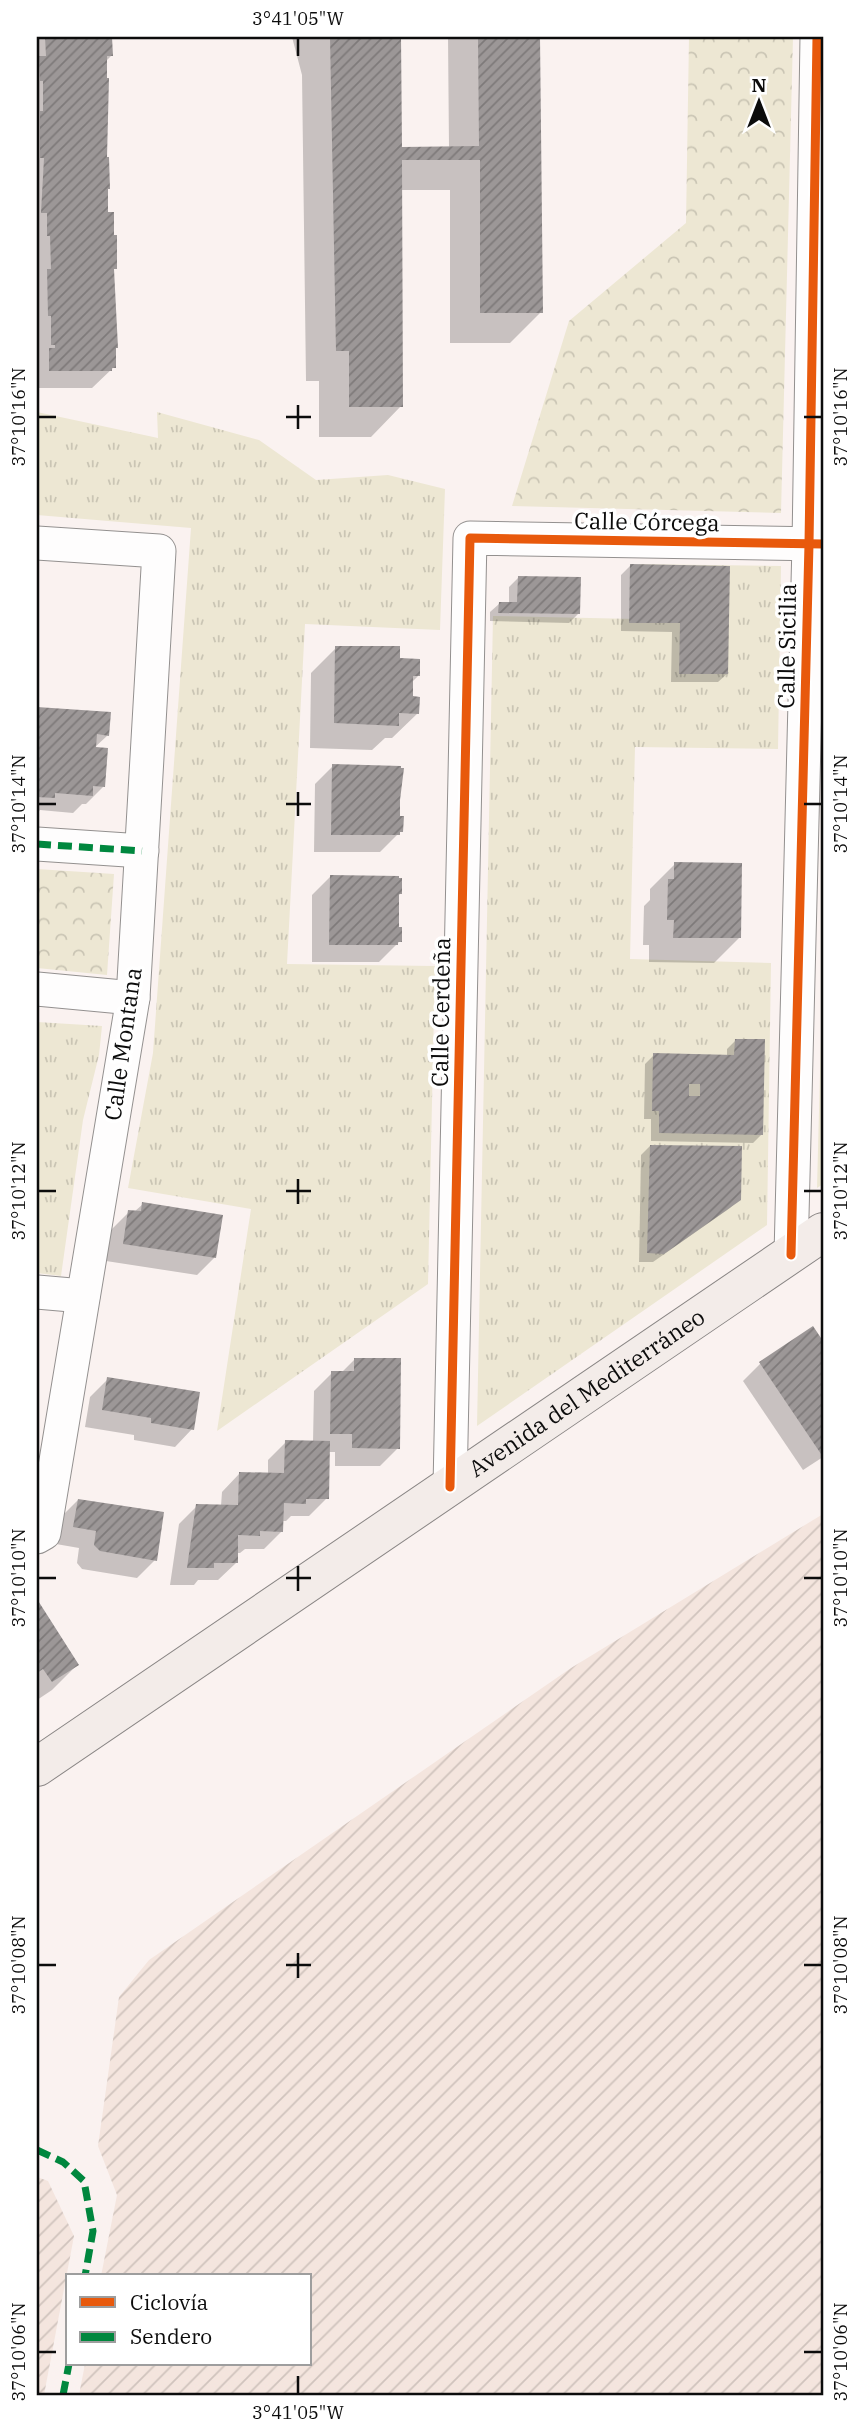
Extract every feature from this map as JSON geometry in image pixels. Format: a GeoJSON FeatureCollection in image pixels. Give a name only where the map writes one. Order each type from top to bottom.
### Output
{"type":"FeatureCollection","features":[{"type":"Feature","properties":{"kind":"street","name":"Calle Sicilia"},"geometry":{"type":"LineString","coordinates":[[791,1255],[816,544],[817,37]]}},
{"type":"Feature","properties":{"kind":"street","name":"Calle Córcega"},"geometry":{"type":"LineString","coordinates":[[470,538],[816,544]]}},
{"type":"Feature","properties":{"kind":"street","name":"Calle Cerdeña"},"geometry":{"type":"LineString","coordinates":[[450,1487],[470,538]]}},
{"type":"Feature","properties":{"kind":"street","name":"Calle Montana"},"geometry":{"type":"LineString","coordinates":[[37,543],[159,551],[133,998],[40,1535]]}},
{"type":"Feature","properties":{"kind":"street"},"geometry":{"type":"LineString","coordinates":[[37,844],[142,850]]}},
{"type":"Feature","properties":{"kind":"street"},"geometry":{"type":"LineString","coordinates":[[37,989],[133,998]]}},
{"type":"Feature","properties":{"kind":"street","name":"Avenida del Mediterráneo"},"geometry":{"type":"LineString","coordinates":[[37,1767],[823,1232]]}},
{"type":"Feature","properties":{"kind":"street"},"geometry":{"type":"LineString","coordinates":[[37,1292],[83,1296]]}},
{"type":"Feature","properties":{"kind":"shaded area"},"geometry":{"type":"Polygon","coordinates":[[[823,1514],[823,2395],[79,2395],[85,2366],[312,2366],[312,2274],[101,2274],[117,2195],[98,2146],[119,1997],[149,1960],[571,1668],[823,1514]]]}},
{"type":"Feature","properties":{"kind":"shaded area"},"geometry":{"type":"Polygon","coordinates":[[[37,2177],[48,2181],[74,2236],[44,2395],[37,2395],[37,2177]]]}},
{"type":"Feature","properties":{"kind":"green space"},"geometry":{"type":"Polygon","coordinates":[[[689,37],[793,37],[781,513],[512,506],[569,321],[686,223],[689,37]]]}},
{"type":"Feature","properties":{"kind":"green space"},"geometry":{"type":"Polygon","coordinates":[[[37,412],[158,438],[157,412],[259,440],[316,480],[388,475],[445,489],[440,630],[305,624],[287,964],[435,966],[428,1284],[217,1431],[251,1209],[128,1188],[153,1053],[191,528],[37,515],[37,412]]]}},
{"type":"Feature","properties":{"kind":"green space"},"geometry":{"type":"Polygon","coordinates":[[[639,564],[781,566],[778,749],[635,747],[630,959],[771,963],[767,1225],[477,1426],[493,616],[637,619],[639,564]]]}},
{"type":"Feature","properties":{"kind":"green space"},"geometry":{"type":"Polygon","coordinates":[[[37,869],[114,874],[107,975],[37,968],[37,869]]]}},
{"type":"Feature","properties":{"kind":"green space"},"geometry":{"type":"Polygon","coordinates":[[[823,957],[823,1184],[817,1188],[823,957]]]}},
{"type":"Feature","properties":{"kind":"green space"},"geometry":{"type":"Polygon","coordinates":[[[37,1022],[102,1026],[99,1055],[83,1120],[61,1276],[37,1273],[37,1022]]]}},
{"type":"Feature","properties":{"kind":"building"},"geometry":{"type":"Polygon","coordinates":[[[45,37],[112,37],[113,56],[107,56],[107,157],[110,189],[108,212],[114,212],[114,235],[117,235],[117,269],[114,269],[118,348],[116,368],[112,368],[112,371],[49,371],[49,348],[55,348],[55,345],[51,345],[51,316],[48,316],[47,269],[51,269],[50,236],[47,236],[47,213],[41,213],[44,158],[40,158],[43,81],[40,81],[39,56],[46,56],[45,37]]]}},
{"type":"Feature","properties":{"kind":"building"},"geometry":{"type":"Polygon","coordinates":[[[330,37],[401,37],[402,147],[479,146],[478,37],[540,37],[543,313],[480,313],[480,160],[402,160],[403,407],[349,407],[349,351],[336,351],[330,37]]]}},
{"type":"Feature","properties":{"kind":"building"},"geometry":{"type":"Polygon","coordinates":[[[630,564],[730,566],[728,674],[679,674],[680,623],[629,623],[630,564]]]}},
{"type":"Feature","properties":{"kind":"building"},"geometry":{"type":"Polygon","coordinates":[[[518,576],[581,577],[580,614],[498,613],[499,602],[517,602],[518,576]]]}},
{"type":"Feature","properties":{"kind":"building"},"geometry":{"type":"Polygon","coordinates":[[[335,646],[400,646],[400,658],[420,659],[420,676],[413,676],[413,696],[420,697],[419,714],[399,713],[399,726],[334,723],[335,646]]]}},
{"type":"Feature","properties":{"kind":"building"},"geometry":{"type":"Polygon","coordinates":[[[37,707],[111,712],[109,736],[97,734],[96,747],[108,748],[105,787],[93,786],[93,796],[55,793],[55,798],[37,797],[37,707]]]}},
{"type":"Feature","properties":{"kind":"building"},"geometry":{"type":"Polygon","coordinates":[[[332,764],[404,768],[400,816],[404,816],[403,832],[400,832],[400,835],[331,835],[332,764]]]}},
{"type":"Feature","properties":{"kind":"building"},"geometry":{"type":"Polygon","coordinates":[[[674,862],[742,863],[741,938],[673,938],[674,920],[667,920],[668,879],[674,879],[674,862]]]}},
{"type":"Feature","properties":{"kind":"building"},"geometry":{"type":"Polygon","coordinates":[[[330,875],[402,878],[399,927],[402,927],[402,942],[398,942],[398,945],[329,945],[330,875]]]}},
{"type":"Feature","properties":{"kind":"building"},"geometry":{"type":"Polygon","coordinates":[[[735,1039],[765,1039],[763,1135],[659,1133],[659,1111],[652,1111],[653,1053],[734,1055],[735,1039]],[[689,1084],[689,1096],[700,1096],[700,1084],[689,1084]]]}},
{"type":"Feature","properties":{"kind":"building"},"geometry":{"type":"Polygon","coordinates":[[[650,1145],[742,1146],[741,1200],[664,1254],[647,1253],[650,1145]]]}},
{"type":"Feature","properties":{"kind":"building"},"geometry":{"type":"Polygon","coordinates":[[[142,1202],[223,1215],[216,1258],[123,1244],[128,1210],[141,1211],[142,1202]]]}},
{"type":"Feature","properties":{"kind":"building"},"geometry":{"type":"Polygon","coordinates":[[[813,1326],[823,1341],[821,1454],[759,1362],[813,1326]]]}},
{"type":"Feature","properties":{"kind":"building"},"geometry":{"type":"Polygon","coordinates":[[[354,1358],[401,1358],[400,1449],[352,1448],[352,1434],[330,1434],[331,1371],[354,1371],[354,1358]]]}},
{"type":"Feature","properties":{"kind":"building"},"geometry":{"type":"Polygon","coordinates":[[[107,1377],[200,1392],[194,1430],[151,1423],[151,1418],[102,1410],[107,1377]]]}},
{"type":"Feature","properties":{"kind":"building"},"geometry":{"type":"Polygon","coordinates":[[[285,1440],[330,1441],[329,1499],[306,1499],[306,1504],[284,1503],[283,1532],[260,1531],[260,1536],[238,1535],[238,1563],[214,1563],[214,1568],[187,1568],[196,1504],[238,1505],[239,1472],[284,1473],[285,1440]]]}},
{"type":"Feature","properties":{"kind":"building"},"geometry":{"type":"Polygon","coordinates":[[[78,1499],[164,1512],[157,1561],[100,1551],[94,1545],[96,1531],[73,1527],[78,1499]]]}},
{"type":"Feature","properties":{"kind":"building"},"geometry":{"type":"Polygon","coordinates":[[[37,1599],[79,1665],[52,1682],[43,1669],[37,1673],[37,1599]]]}},
{"type":"Feature","properties":{"kind":"marked path"},"geometry":{"type":"LineString","coordinates":[[37,844],[142,851]]}},
{"type":"Feature","properties":{"kind":"marked path"},"geometry":{"type":"LineString","coordinates":[[37,2150],[63,2162],[84,2181],[93,2231],[85,2274]]}},
{"type":"Feature","properties":{"kind":"marked path"},"geometry":{"type":"LineString","coordinates":[[63,2395],[69,2366]]}},
{"type":"Feature","properties":{"kind":"cycle path"},"geometry":{"type":"LineString","coordinates":[[791,1255],[809,544],[817,37]]}},
{"type":"Feature","properties":{"kind":"cycle path"},"geometry":{"type":"LineString","coordinates":[[450,1487],[470,538],[823,544]]}}]}
